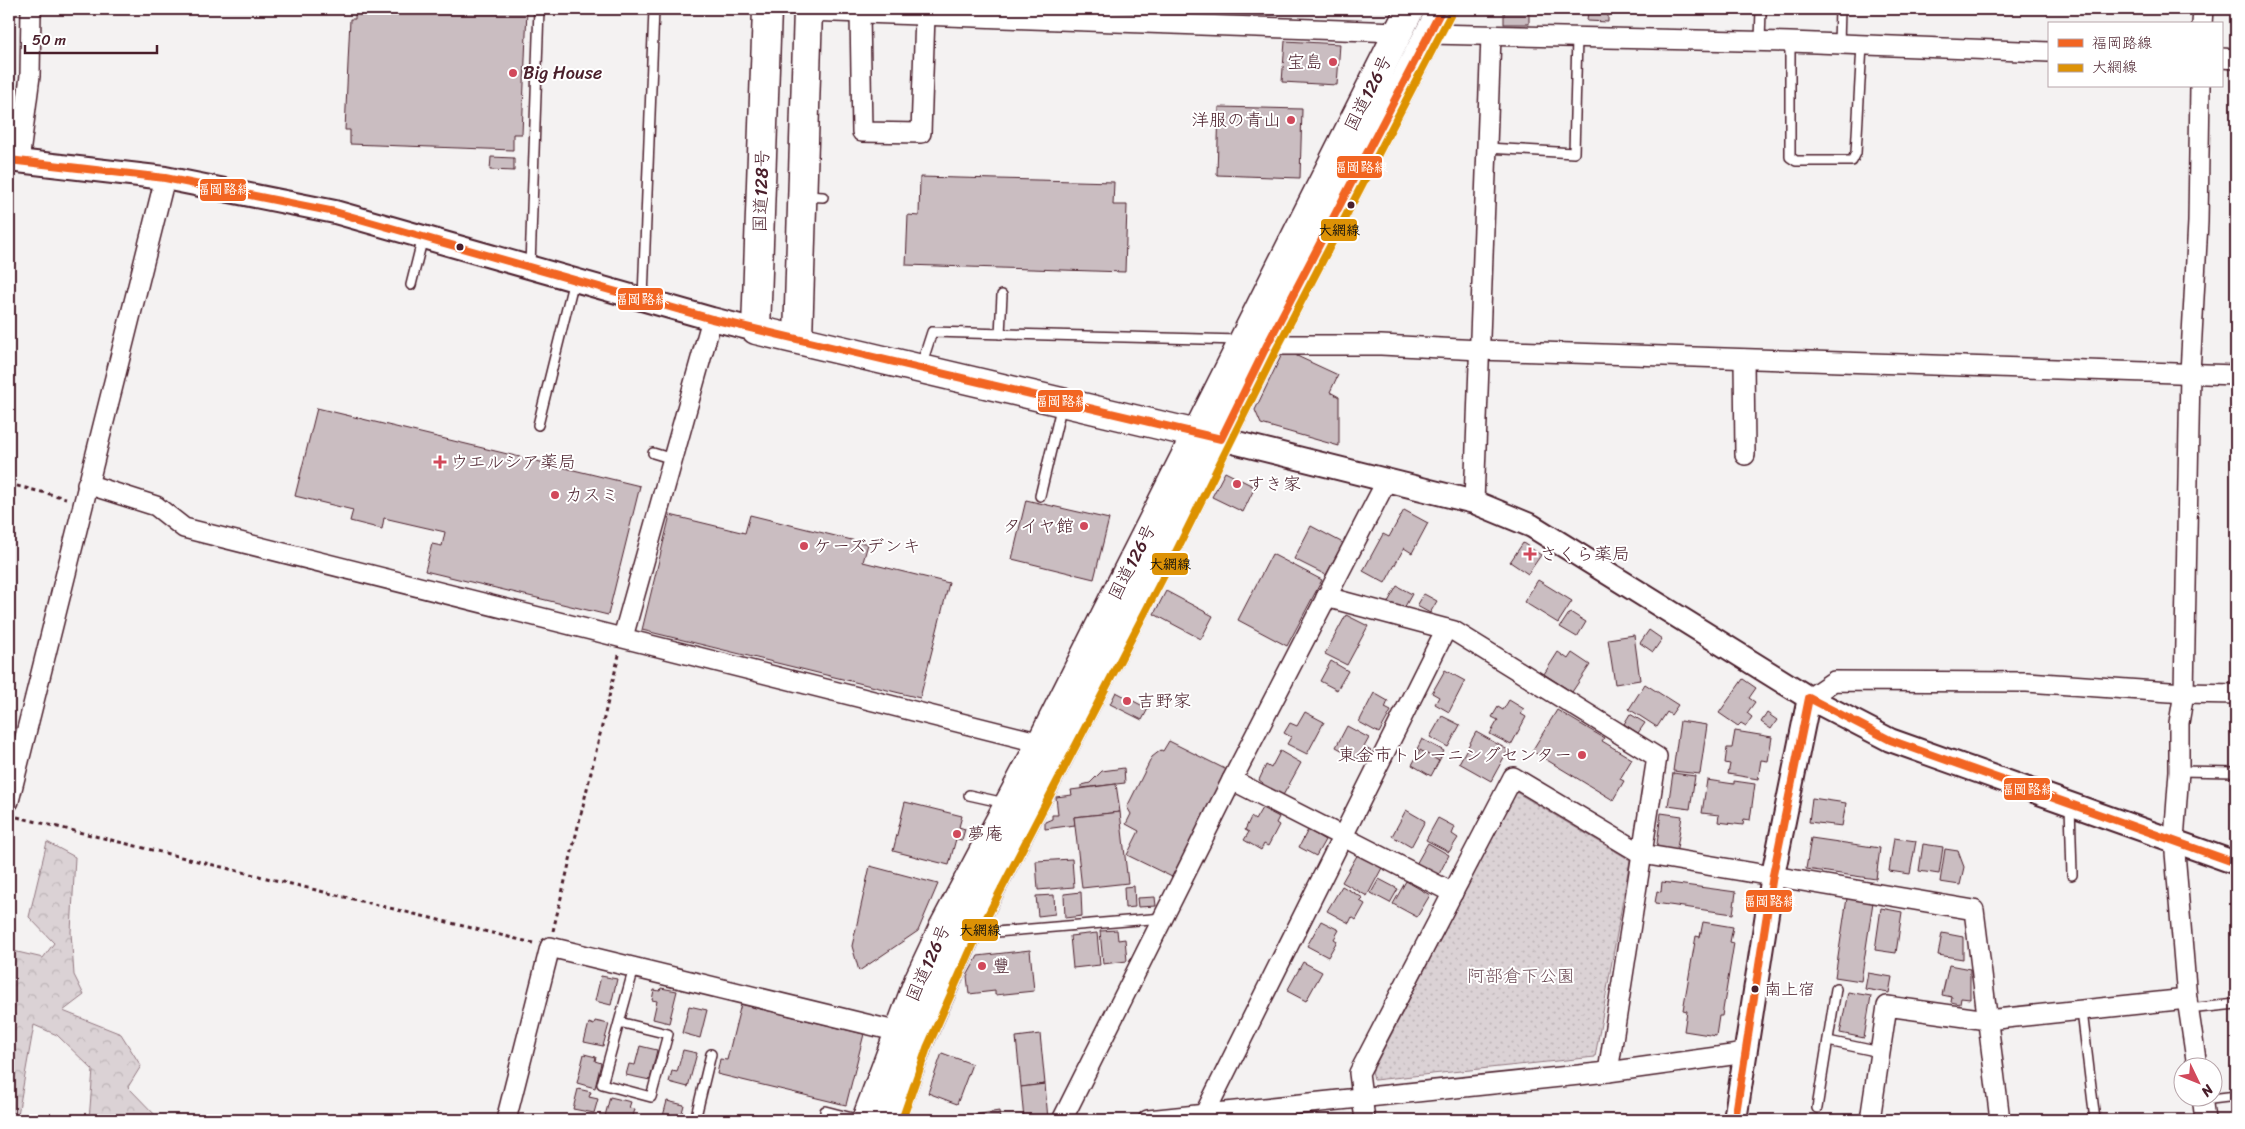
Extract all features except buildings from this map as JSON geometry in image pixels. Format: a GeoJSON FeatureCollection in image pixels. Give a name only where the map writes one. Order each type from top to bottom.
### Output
{"type":"FeatureCollection","features":[{"type":"Feature","properties":{"kind":"highway"},"geometry":{"type":"LineString","coordinates":[[767,9],[808,10],[812,196],[798,339]]}},
{"type":"Feature","properties":{"kind":"highway","name":"国道128号"},"geometry":{"type":"LineString","coordinates":[[756,330],[767,9]]}},
{"type":"Feature","properties":{"kind":"highway","name":"国道126号"},"geometry":{"type":"LineString","coordinates":[[1255,342],[1442,9]]}},
{"type":"Feature","properties":{"kind":"highway","name":"国道126号"},"geometry":{"type":"LineString","coordinates":[[891,1120],[918,1044],[967,934],[1255,342],[1404,20]]}},
{"type":"Feature","properties":{"kind":"highway"},"geometry":{"type":"LineString","coordinates":[[756,330],[1208,436]]}},
{"type":"Feature","properties":{"kind":"highway","name":"国道126号"},"geometry":{"type":"LineString","coordinates":[[866,1120],[919,979],[942,928],[1208,436]]}},
{"type":"Feature","properties":{"kind":"street"},"geometry":{"type":"LineString","coordinates":[[31,9],[30,76],[14,161],[165,178],[335,212],[756,330]]}},
{"type":"Feature","properties":{"kind":"street"},"geometry":{"type":"LineString","coordinates":[[2202,22],[2203,9]]}},
{"type":"Feature","properties":{"kind":"street"},"geometry":{"type":"LineString","coordinates":[[808,10],[925,15],[1404,20]]}},
{"type":"Feature","properties":{"kind":"street"},"geometry":{"type":"LineString","coordinates":[[860,13],[862,132],[921,132],[925,15]]}},
{"type":"Feature","properties":{"kind":"street"},"geometry":{"type":"LineString","coordinates":[[1429,34],[1790,42],[2048,52]]}},
{"type":"Feature","properties":{"kind":"street"},"geometry":{"type":"LineString","coordinates":[[1474,502],[1491,36]]}},
{"type":"Feature","properties":{"kind":"street"},"geometry":{"type":"LineString","coordinates":[[2222,58],[2236,59]]}},
{"type":"Feature","properties":{"kind":"street"},"geometry":{"type":"LineString","coordinates":[[2196,1056],[2188,1004],[2174,840],[2179,771],[2179,723],[2184,693],[2190,373],[2198,222],[2200,88]]}},
{"type":"Feature","properties":{"kind":"street"},"geometry":{"type":"LineString","coordinates":[[9,802],[165,178]]}},
{"type":"Feature","properties":{"kind":"street"},"geometry":{"type":"LineString","coordinates":[[623,637],[712,319]]}},
{"type":"Feature","properties":{"kind":"street"},"geometry":{"type":"LineString","coordinates":[[1255,342],[2236,375]]}},
{"type":"Feature","properties":{"kind":"street"},"geometry":{"type":"LineString","coordinates":[[1744,359],[1745,455]]}},
{"type":"Feature","properties":{"kind":"street"},"geometry":{"type":"LineString","coordinates":[[1208,436],[1474,502],[1532,526],[1809,698],[1890,740],[2236,863]]}},
{"type":"Feature","properties":{"kind":"street"},"geometry":{"type":"LineString","coordinates":[[1062,1120],[1232,780],[1387,480]]}},
{"type":"Feature","properties":{"kind":"street"},"geometry":{"type":"LineString","coordinates":[[85,493],[156,506],[184,528],[1041,743]]}},
{"type":"Feature","properties":{"kind":"street"},"geometry":{"type":"LineString","coordinates":[[1326,597],[1454,631],[1657,757],[1608,1072]]}},
{"type":"Feature","properties":{"kind":"street"},"geometry":{"type":"LineString","coordinates":[[1205,1117],[1341,838],[1446,629]]}},
{"type":"Feature","properties":{"kind":"street"},"geometry":{"type":"LineString","coordinates":[[1735,1120],[1773,875],[1809,698],[1834,681],[2027,682],[2184,693],[2236,694]]}},
{"type":"Feature","properties":{"kind":"street"},"geometry":{"type":"LineString","coordinates":[[1364,1120],[1359,1072],[1513,777],[1642,854],[1974,910],[2000,1120]]}},
{"type":"Feature","properties":{"kind":"street"},"geometry":{"type":"LineString","coordinates":[[1232,780],[1341,838],[1453,893]]}},
{"type":"Feature","properties":{"kind":"street"},"geometry":{"type":"LineString","coordinates":[[506,1120],[550,947],[899,1032]]}},
{"type":"Feature","properties":{"kind":"street"},"geometry":{"type":"LineString","coordinates":[[1870,1120],[1887,1006],[1988,1020],[2188,1004]]}},
{"type":"Feature","properties":{"kind":"street"},"geometry":{"type":"LineString","coordinates":[[1148,1120],[1205,1117],[1362,1097],[1608,1072],[1746,1053]]}},
{"type":"Feature","properties":{"kind":"street"},"geometry":{"type":"LineString","coordinates":[[2203,1106],[2205,1120]]}},
{"type":"Feature","properties":{"kind":"lane"},"geometry":{"type":"LineString","coordinates":[[530,267],[539,9]]}},
{"type":"Feature","properties":{"kind":"lane"},"geometry":{"type":"LineString","coordinates":[[643,299],[654,9]]}},
{"type":"Feature","properties":{"kind":"lane"},"geometry":{"type":"LineString","coordinates":[[1760,42],[1761,9]]}},
{"type":"Feature","properties":{"kind":"lane"},"geometry":{"type":"LineString","coordinates":[[1839,44],[1840,9]]}},
{"type":"Feature","properties":{"kind":"lane"},"geometry":{"type":"LineString","coordinates":[[1487,148],[1574,153],[1577,38]]}},
{"type":"Feature","properties":{"kind":"lane"},"geometry":{"type":"LineString","coordinates":[[1790,42],[1790,156],[1796,161],[1852,161],[1856,153],[1862,45]]}},
{"type":"Feature","properties":{"kind":"lane"},"geometry":{"type":"LineString","coordinates":[[412,285],[424,237]]}},
{"type":"Feature","properties":{"kind":"lane"},"geometry":{"type":"LineString","coordinates":[[538,425],[574,279]]}},
{"type":"Feature","properties":{"kind":"lane"},"geometry":{"type":"LineString","coordinates":[[1000,334],[1002,295]]}},
{"type":"Feature","properties":{"kind":"lane"},"geometry":{"type":"LineString","coordinates":[[920,368],[932,332],[1255,342]]}},
{"type":"Feature","properties":{"kind":"lane"},"geometry":{"type":"LineString","coordinates":[[1040,496],[1063,402]]}},
{"type":"Feature","properties":{"kind":"lane"},"geometry":{"type":"LineString","coordinates":[[653,453],[673,459]]}},
{"type":"Feature","properties":{"kind":"lane"},"geometry":{"type":"LineString","coordinates":[[2179,771],[2236,772]]}},
{"type":"Feature","properties":{"kind":"lane"},"geometry":{"type":"LineString","coordinates":[[969,794],[1009,804]]}},
{"type":"Feature","properties":{"kind":"lane"},"geometry":{"type":"LineString","coordinates":[[2070,804],[2072,875]]}},
{"type":"Feature","properties":{"kind":"lane"},"geometry":{"type":"LineString","coordinates":[[967,934],[1164,918]]}},
{"type":"Feature","properties":{"kind":"lane"},"geometry":{"type":"LineString","coordinates":[[619,1022],[668,1034],[651,1097],[602,1084],[619,1022],[634,968]]}},
{"type":"Feature","properties":{"kind":"lane"},"geometry":{"type":"LineString","coordinates":[[1817,1108],[1836,989]]}},
{"type":"Feature","properties":{"kind":"lane"},"geometry":{"type":"LineString","coordinates":[[2188,1004],[2236,1004]]}},
{"type":"Feature","properties":{"kind":"lane"},"geometry":{"type":"LineString","coordinates":[[2082,1011],[2095,1120]]}},
{"type":"Feature","properties":{"kind":"lane"},"geometry":{"type":"LineString","coordinates":[[1828,1041],[1880,1052]]}},
{"type":"Feature","properties":{"kind":"lane"},"geometry":{"type":"LineString","coordinates":[[695,1120],[711,1054]]}},
{"type":"Feature","properties":{"kind":"lane"},"geometry":{"type":"LineString","coordinates":[[2222,1097],[2236,1096]]}},
{"type":"Feature","properties":{"kind":"lane"},"geometry":{"type":"LineString","coordinates":[[824,1111],[860,1120]]}},
{"type":"Feature","properties":{"kind":"path"},"geometry":{"type":"LineString","coordinates":[[9,484],[85,493]]}},
{"type":"Feature","properties":{"kind":"path"},"geometry":{"type":"LineString","coordinates":[[9,815],[550,947],[623,637]]}},
{"type":"Feature","properties":{"kind":"green space","name":"阿部倉下公園"},"geometry":{"type":"Polygon","coordinates":[[[1516,792],[1630,860],[1595,1057],[1374,1080],[1372,1072],[1516,792]]]}},
{"type":"Feature","properties":{"kind":"green space"},"geometry":{"type":"Polygon","coordinates":[[[47,842],[75,857],[71,932],[74,975],[84,995],[63,1011],[121,1034],[141,1066],[128,1087],[160,1120],[89,1120],[93,1070],[57,1035],[34,1025],[17,1120],[9,1120],[9,950],[43,958],[54,943],[29,917],[47,842]]]}},
{"type":"Feature","properties":{"kind":"transit line","name":"福岡路線"},"geometry":{"type":"LineString","coordinates":[[9,160],[165,178],[335,212],[712,319],[1221,439],[1267,345],[1442,9]]}},
{"type":"Feature","properties":{"kind":"transit line","name":"大網線"},"geometry":{"type":"LineString","coordinates":[[902,1120],[927,1048],[976,938],[1170,564],[1276,350],[1451,14]]}},
{"type":"Feature","properties":{"kind":"transit line","name":"福岡路線"},"geometry":{"type":"LineString","coordinates":[[1735,1120],[1773,875],[1809,698],[1890,740],[2236,863]]}},
{"type":"Feature","properties":{"kind":"place","name":"宝島"},"geometry":{"type":"Point","coordinates":[1333,62]}},
{"type":"Feature","properties":{"kind":"place","name":"Big House"},"geometry":{"type":"Point","coordinates":[513,73]}},
{"type":"Feature","properties":{"kind":"place","name":"洋服の青山"},"geometry":{"type":"Point","coordinates":[1291,120]}},
{"type":"Feature","properties":{"kind":"place","name":"ウエルシア薬局"},"geometry":{"type":"Point","coordinates":[440,462]}},
{"type":"Feature","properties":{"kind":"place","name":"すき家"},"geometry":{"type":"Point","coordinates":[1237,484]}},
{"type":"Feature","properties":{"kind":"place","name":"カスミ"},"geometry":{"type":"Point","coordinates":[555,495]}},
{"type":"Feature","properties":{"kind":"place","name":"タイヤ館"},"geometry":{"type":"Point","coordinates":[1084,526]}},
{"type":"Feature","properties":{"kind":"place","name":"ケーズデンキ"},"geometry":{"type":"Point","coordinates":[804,546]}},
{"type":"Feature","properties":{"kind":"place","name":"さくら薬局"},"geometry":{"type":"Point","coordinates":[1530,554]}},
{"type":"Feature","properties":{"kind":"place","name":"吉野家"},"geometry":{"type":"Point","coordinates":[1127,701]}},
{"type":"Feature","properties":{"kind":"place","name":"東金市トレーニングセンター"},"geometry":{"type":"Point","coordinates":[1582,755]}},
{"type":"Feature","properties":{"kind":"place","name":"夢庵"},"geometry":{"type":"Point","coordinates":[957,834]}},
{"type":"Feature","properties":{"kind":"place","name":"豐"},"geometry":{"type":"Point","coordinates":[982,966]}},
{"type":"Feature","properties":{"kind":"place","name":"南上宿"},"geometry":{"type":"Point","coordinates":[1755,989]}}]}
